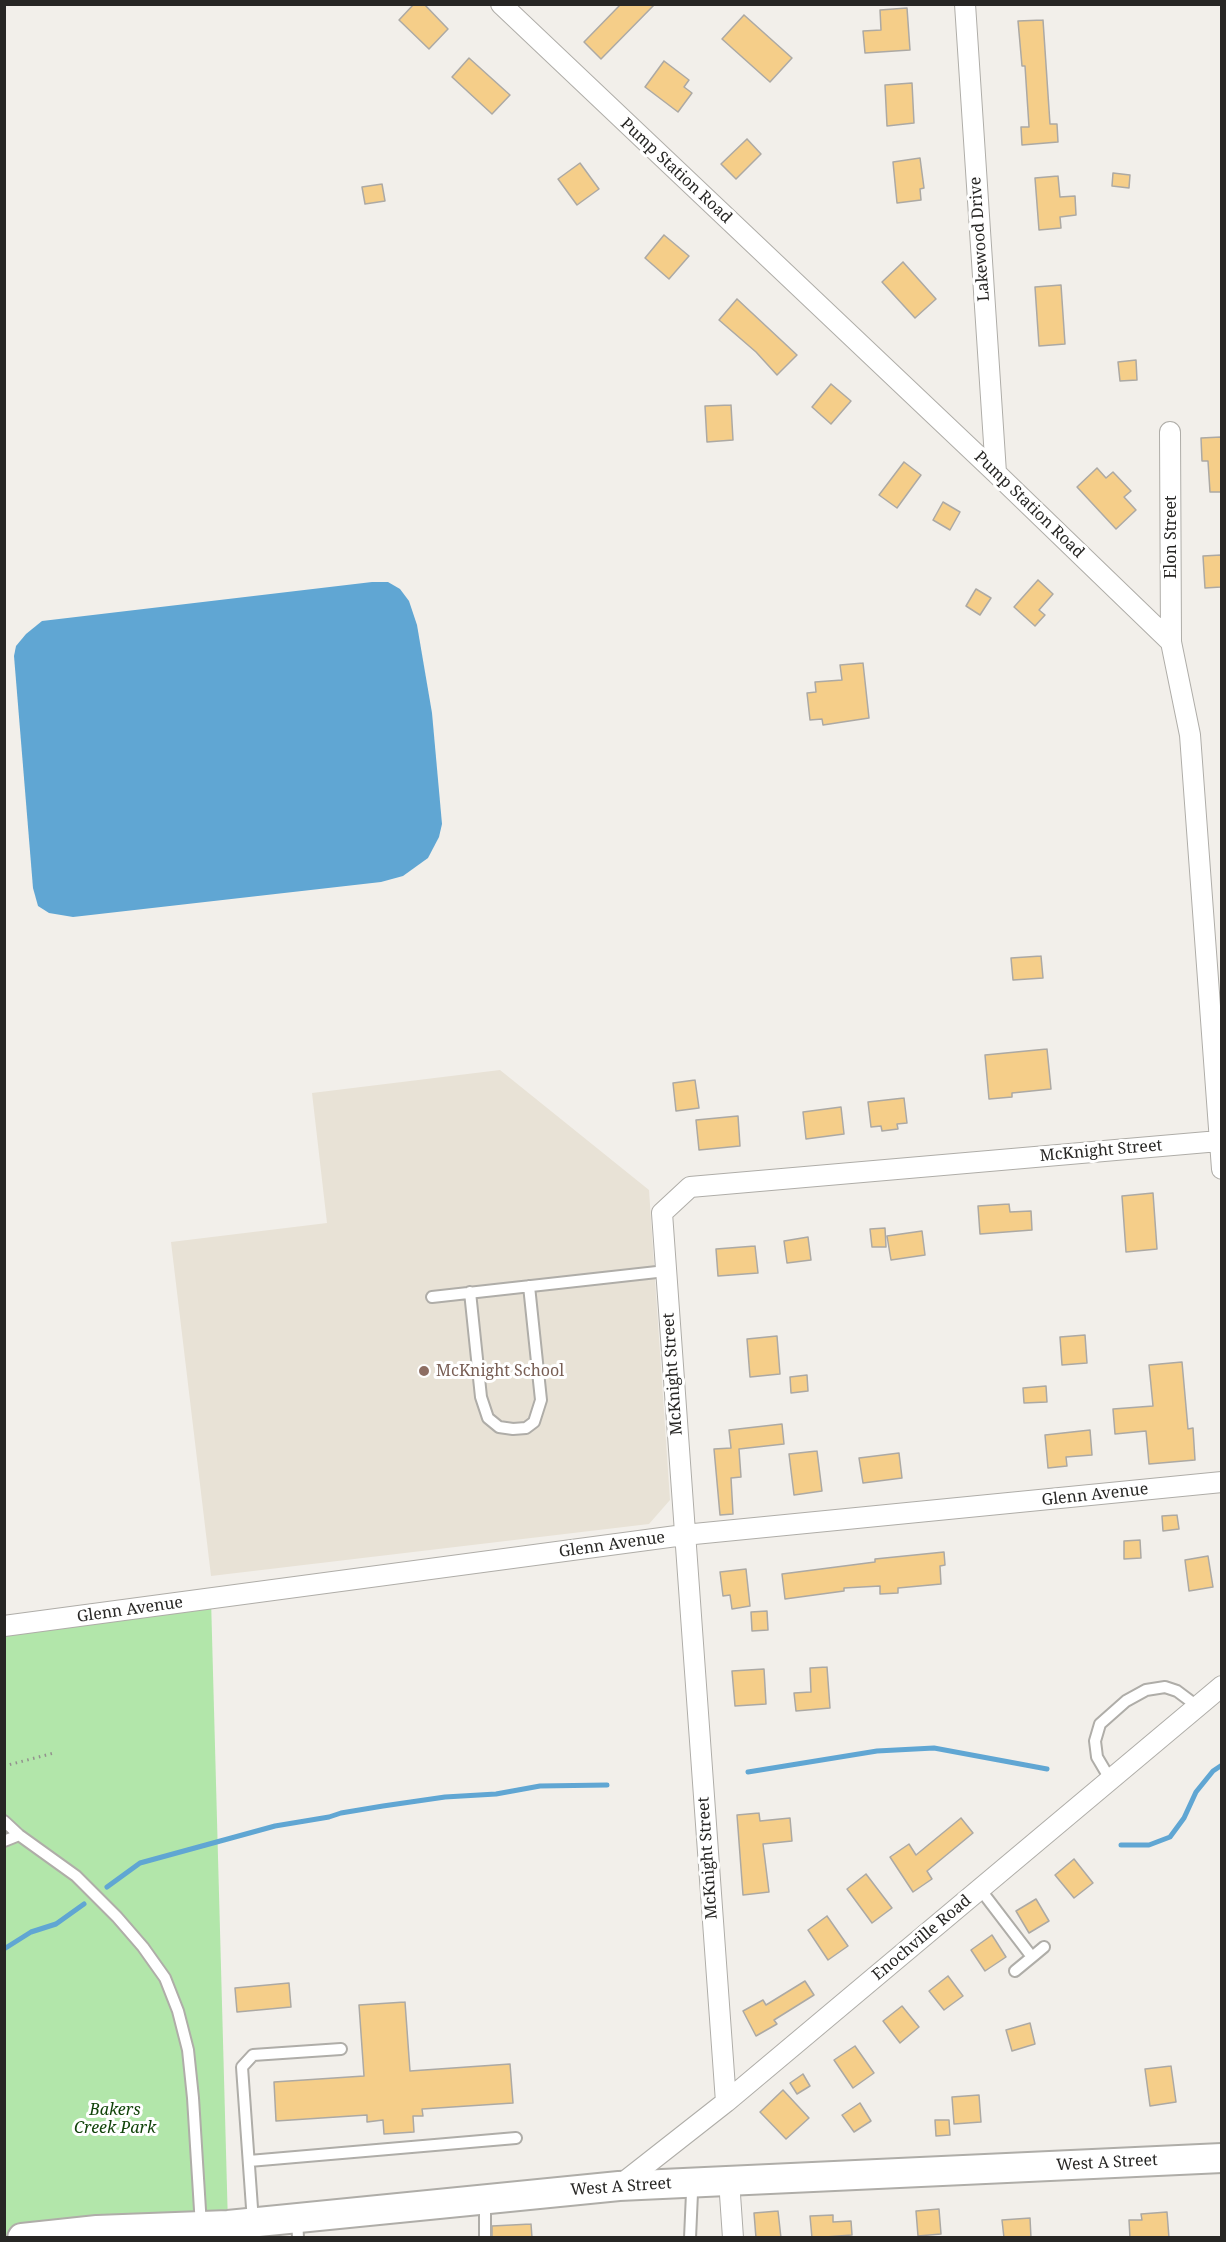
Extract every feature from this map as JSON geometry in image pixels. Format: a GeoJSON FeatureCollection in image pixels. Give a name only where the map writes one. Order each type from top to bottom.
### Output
{"type":"FeatureCollection","features":[{"type":"Feature","properties":{"kind":"street","name":"Pump Station Road"},"geometry":{"type":"LineString","coordinates":[[501,4],[1172,642]]}},
{"type":"Feature","properties":{"kind":"street","name":"Lakewood Drive"},"geometry":{"type":"LineString","coordinates":[[964,4],[996,473]]}},
{"type":"Feature","properties":{"kind":"street","name":"Elon Street"},"geometry":{"type":"LineString","coordinates":[[1170,432],[1172,642]]}},
{"type":"Feature","properties":{"kind":"street"},"geometry":{"type":"LineString","coordinates":[[1172,642],[1190,735],[1221,1169]]}},
{"type":"Feature","properties":{"kind":"street","name":"McKnight Street"},"geometry":{"type":"LineString","coordinates":[[726,2102],[662,1213],[690,1186],[1219,1141]]}},
{"type":"Feature","properties":{"kind":"street","name":"Glenn Avenue"},"geometry":{"type":"LineString","coordinates":[[4,1626],[684,1535],[1221,1482]]}},
{"type":"Feature","properties":{"kind":"street","name":"Enochville Road"},"geometry":{"type":"LineString","coordinates":[[619,2186],[726,2102],[1221,1686]]}},
{"type":"Feature","properties":{"kind":"street","name":"West A Street"},"geometry":{"type":"LineString","coordinates":[[22,2238],[97,2230],[297,2228],[485,2199],[619,2186],[1221,2158]]}},
{"type":"Feature","properties":{"kind":"street"},"geometry":{"type":"LineString","coordinates":[[729,2180],[733,2238]]}},
{"type":"Feature","properties":{"kind":"lane"},"geometry":{"type":"LineString","coordinates":[[432,1297],[666,1271]]}},
{"type":"Feature","properties":{"kind":"lane"},"geometry":{"type":"LineString","coordinates":[[470,1292],[481,1397],[488,1418],[499,1427],[513,1430],[526,1428],[534,1422],[541,1400],[529,1286]]}},
{"type":"Feature","properties":{"kind":"lane"},"geometry":{"type":"LineString","coordinates":[[1110,1779],[1097,1757],[1095,1741],[1100,1724],[1126,1701],[1146,1690],[1165,1687],[1177,1691],[1197,1706]]}},
{"type":"Feature","properties":{"kind":"lane"},"geometry":{"type":"LineString","coordinates":[[4,1821],[19,1835],[76,1876],[117,1917],[143,1947],[165,1978],[178,2011],[188,2050],[193,2098],[227,2228]]}},
{"type":"Feature","properties":{"kind":"lane"},"geometry":{"type":"LineString","coordinates":[[4,1841],[19,1835]]}},
{"type":"Feature","properties":{"kind":"lane"},"geometry":{"type":"LineString","coordinates":[[980,1889],[1032,1957]]}},
{"type":"Feature","properties":{"kind":"lane"},"geometry":{"type":"LineString","coordinates":[[1015,1971],[1044,1947]]}},
{"type":"Feature","properties":{"kind":"lane"},"geometry":{"type":"LineString","coordinates":[[227,2228],[249,2161],[242,2067],[254,2055],[341,2049]]}},
{"type":"Feature","properties":{"kind":"lane"},"geometry":{"type":"LineString","coordinates":[[249,2161],[516,2138]]}},
{"type":"Feature","properties":{"kind":"lane"},"geometry":{"type":"LineString","coordinates":[[690,2182],[692,2193],[690,2238]]}},
{"type":"Feature","properties":{"kind":"lane"},"geometry":{"type":"LineString","coordinates":[[485,2199],[485,2238]]}},
{"type":"Feature","properties":{"kind":"path"},"geometry":{"type":"LineString","coordinates":[[4,1766],[54,1753]]}},
{"type":"Feature","properties":{"kind":"shaded area","name":"McKnight School"},"geometry":{"type":"Polygon","coordinates":[[[500,1070],[649,1190],[670,1500],[649,1524],[211,1576],[171,1242],[327,1223],[312,1093],[500,1070]]]}},
{"type":"Feature","properties":{"kind":"green space","name":"Bakers Creek Park"},"geometry":{"type":"Polygon","coordinates":[[[211,1599],[228,2225],[46,2238],[5,2237],[4,1627],[211,1599]]]}},
{"type":"Feature","properties":{"kind":"water"},"geometry":{"type":"Polygon","coordinates":[[[388,582],[400,589],[409,601],[417,625],[432,713],[442,824],[439,837],[428,858],[403,876],[381,882],[73,917],[49,913],[38,906],[33,888],[14,656],[16,646],[26,634],[42,621],[388,582]]]}},
{"type":"Feature","properties":{"kind":"building"},"geometry":{"type":"Polygon","coordinates":[[[414,4],[424,4],[448,29],[429,49],[399,20],[414,4]]]}},
{"type":"Feature","properties":{"kind":"building"},"geometry":{"type":"Polygon","coordinates":[[[621,4],[655,4],[601,59],[584,42],[621,4]]]}},
{"type":"Feature","properties":{"kind":"building"},"geometry":{"type":"Polygon","coordinates":[[[907,8],[910,50],[865,53],[863,31],[881,30],[880,10],[907,8]]]}},
{"type":"Feature","properties":{"kind":"building"},"geometry":{"type":"Polygon","coordinates":[[[744,15],[792,58],[770,82],[722,39],[744,15]]]}},
{"type":"Feature","properties":{"kind":"building"},"geometry":{"type":"Polygon","coordinates":[[[1043,20],[1050,124],[1057,124],[1058,142],[1022,145],[1021,127],[1029,127],[1025,66],[1022,66],[1018,21],[1043,20]]]}},
{"type":"Feature","properties":{"kind":"building"},"geometry":{"type":"Polygon","coordinates":[[[469,58],[510,95],[492,114],[452,77],[469,58]]]}},
{"type":"Feature","properties":{"kind":"building"},"geometry":{"type":"Polygon","coordinates":[[[664,61],[689,80],[684,87],[692,93],[678,112],[645,87],[664,61]]]}},
{"type":"Feature","properties":{"kind":"building"},"geometry":{"type":"Polygon","coordinates":[[[912,83],[914,123],[887,126],[885,85],[912,83]]]}},
{"type":"Feature","properties":{"kind":"building"},"geometry":{"type":"Polygon","coordinates":[[[747,139],[761,154],[736,179],[721,164],[747,139]]]}},
{"type":"Feature","properties":{"kind":"building"},"geometry":{"type":"Polygon","coordinates":[[[920,158],[924,188],[920,189],[921,200],[897,203],[893,162],[920,158]]]}},
{"type":"Feature","properties":{"kind":"building"},"geometry":{"type":"Polygon","coordinates":[[[580,163],[599,189],[577,205],[558,179],[580,163]]]}},
{"type":"Feature","properties":{"kind":"building"},"geometry":{"type":"Polygon","coordinates":[[[1113,173],[1130,175],[1129,188],[1112,186],[1113,173]]]}},
{"type":"Feature","properties":{"kind":"building"},"geometry":{"type":"Polygon","coordinates":[[[1058,176],[1060,197],[1075,196],[1076,215],[1060,217],[1061,228],[1039,230],[1035,178],[1058,176]]]}},
{"type":"Feature","properties":{"kind":"building"},"geometry":{"type":"Polygon","coordinates":[[[382,184],[385,201],[365,204],[362,187],[382,184]]]}},
{"type":"Feature","properties":{"kind":"building"},"geometry":{"type":"Polygon","coordinates":[[[664,235],[689,256],[669,279],[645,258],[664,235]]]}},
{"type":"Feature","properties":{"kind":"building"},"geometry":{"type":"Polygon","coordinates":[[[903,262],[936,299],[915,318],[882,282],[903,262]]]}},
{"type":"Feature","properties":{"kind":"building"},"geometry":{"type":"Polygon","coordinates":[[[1061,285],[1065,344],[1039,346],[1035,287],[1061,285]]]}},
{"type":"Feature","properties":{"kind":"building"},"geometry":{"type":"Polygon","coordinates":[[[737,299],[797,355],[777,375],[756,352],[719,320],[737,299]]]}},
{"type":"Feature","properties":{"kind":"building"},"geometry":{"type":"Polygon","coordinates":[[[1136,360],[1137,380],[1120,381],[1118,362],[1136,360]]]}},
{"type":"Feature","properties":{"kind":"building"},"geometry":{"type":"Polygon","coordinates":[[[831,384],[851,401],[831,424],[812,407],[831,384]]]}},
{"type":"Feature","properties":{"kind":"building"},"geometry":{"type":"Polygon","coordinates":[[[731,405],[733,440],[707,442],[705,406],[731,405]]]}},
{"type":"Feature","properties":{"kind":"building"},"geometry":{"type":"Polygon","coordinates":[[[1221,437],[1221,492],[1210,492],[1208,461],[1202,461],[1201,438],[1221,437]]]}},
{"type":"Feature","properties":{"kind":"building"},"geometry":{"type":"Polygon","coordinates":[[[904,462],[921,475],[897,508],[879,495],[904,462]]]}},
{"type":"Feature","properties":{"kind":"building"},"geometry":{"type":"Polygon","coordinates":[[[1097,468],[1106,478],[1113,472],[1131,491],[1124,497],[1136,510],[1116,529],[1077,487],[1097,468]]]}},
{"type":"Feature","properties":{"kind":"building"},"geometry":{"type":"Polygon","coordinates":[[[943,502],[960,512],[950,530],[933,520],[943,502]]]}},
{"type":"Feature","properties":{"kind":"building"},"geometry":{"type":"Polygon","coordinates":[[[1221,555],[1221,587],[1205,588],[1203,556],[1221,555]]]}},
{"type":"Feature","properties":{"kind":"building"},"geometry":{"type":"Polygon","coordinates":[[[1038,580],[1053,594],[1039,610],[1045,615],[1035,626],[1014,607],[1038,580]]]}},
{"type":"Feature","properties":{"kind":"building"},"geometry":{"type":"Polygon","coordinates":[[[976,589],[991,598],[980,615],[966,606],[976,589]]]}},
{"type":"Feature","properties":{"kind":"building"},"geometry":{"type":"Polygon","coordinates":[[[863,663],[869,718],[823,725],[822,719],[810,720],[807,693],[816,692],[815,682],[842,680],[840,665],[863,663]]]}},
{"type":"Feature","properties":{"kind":"building"},"geometry":{"type":"Polygon","coordinates":[[[1041,956],[1043,978],[1013,980],[1011,958],[1041,956]]]}},
{"type":"Feature","properties":{"kind":"building"},"geometry":{"type":"Polygon","coordinates":[[[1047,1049],[1051,1089],[1012,1093],[1012,1097],[989,1099],[985,1055],[1047,1049]]]}},
{"type":"Feature","properties":{"kind":"building"},"geometry":{"type":"Polygon","coordinates":[[[695,1080],[699,1108],[676,1111],[673,1083],[695,1080]]]}},
{"type":"Feature","properties":{"kind":"building"},"geometry":{"type":"Polygon","coordinates":[[[904,1098],[907,1123],[897,1124],[898,1129],[882,1131],[881,1126],[871,1127],[868,1102],[904,1098]]]}},
{"type":"Feature","properties":{"kind":"building"},"geometry":{"type":"Polygon","coordinates":[[[841,1107],[844,1134],[806,1139],[803,1112],[841,1107]]]}},
{"type":"Feature","properties":{"kind":"building"},"geometry":{"type":"Polygon","coordinates":[[[738,1116],[740,1146],[699,1150],[696,1120],[738,1116]]]}},
{"type":"Feature","properties":{"kind":"building"},"geometry":{"type":"Polygon","coordinates":[[[1153,1193],[1157,1249],[1126,1252],[1122,1196],[1153,1193]]]}},
{"type":"Feature","properties":{"kind":"building"},"geometry":{"type":"Polygon","coordinates":[[[1009,1204],[1010,1212],[1031,1211],[1032,1230],[980,1234],[978,1206],[1009,1204]]]}},
{"type":"Feature","properties":{"kind":"building"},"geometry":{"type":"Polygon","coordinates":[[[885,1228],[886,1247],[872,1247],[870,1229],[885,1228]]]}},
{"type":"Feature","properties":{"kind":"building"},"geometry":{"type":"Polygon","coordinates":[[[922,1231],[925,1255],[891,1260],[887,1236],[922,1231]]]}},
{"type":"Feature","properties":{"kind":"building"},"geometry":{"type":"Polygon","coordinates":[[[808,1237],[811,1260],[787,1263],[784,1241],[808,1237]]]}},
{"type":"Feature","properties":{"kind":"building"},"geometry":{"type":"Polygon","coordinates":[[[755,1246],[758,1273],[718,1276],[716,1249],[755,1246]]]}},
{"type":"Feature","properties":{"kind":"building"},"geometry":{"type":"Polygon","coordinates":[[[1085,1335],[1087,1363],[1062,1365],[1060,1337],[1085,1335]]]}},
{"type":"Feature","properties":{"kind":"building"},"geometry":{"type":"Polygon","coordinates":[[[777,1336],[780,1374],[750,1377],[747,1339],[777,1336]]]}},
{"type":"Feature","properties":{"kind":"building"},"geometry":{"type":"Polygon","coordinates":[[[1182,1362],[1188,1429],[1193,1428],[1195,1460],[1149,1464],[1146,1431],[1115,1434],[1113,1409],[1153,1406],[1149,1365],[1182,1362]]]}},
{"type":"Feature","properties":{"kind":"building"},"geometry":{"type":"Polygon","coordinates":[[[807,1375],[808,1391],[791,1393],[790,1377],[807,1375]]]}},
{"type":"Feature","properties":{"kind":"building"},"geometry":{"type":"Polygon","coordinates":[[[1046,1386],[1047,1402],[1024,1403],[1023,1388],[1046,1386]]]}},
{"type":"Feature","properties":{"kind":"building"},"geometry":{"type":"Polygon","coordinates":[[[782,1424],[784,1444],[739,1449],[741,1477],[731,1478],[733,1514],[720,1515],[714,1449],[731,1448],[729,1430],[782,1424]]]}},
{"type":"Feature","properties":{"kind":"building"},"geometry":{"type":"Polygon","coordinates":[[[1090,1430],[1092,1455],[1066,1457],[1067,1466],[1048,1468],[1045,1435],[1090,1430]]]}},
{"type":"Feature","properties":{"kind":"building"},"geometry":{"type":"Polygon","coordinates":[[[817,1451],[822,1491],[794,1495],[789,1454],[817,1451]]]}},
{"type":"Feature","properties":{"kind":"building"},"geometry":{"type":"Polygon","coordinates":[[[899,1453],[902,1478],[863,1483],[859,1458],[899,1453]]]}},
{"type":"Feature","properties":{"kind":"building"},"geometry":{"type":"Polygon","coordinates":[[[1177,1515],[1179,1529],[1163,1531],[1162,1516],[1177,1515]]]}},
{"type":"Feature","properties":{"kind":"building"},"geometry":{"type":"Polygon","coordinates":[[[1140,1540],[1141,1558],[1124,1559],[1124,1541],[1140,1540]]]}},
{"type":"Feature","properties":{"kind":"building"},"geometry":{"type":"Polygon","coordinates":[[[944,1552],[945,1565],[940,1566],[941,1584],[898,1588],[898,1593],[880,1594],[880,1586],[844,1588],[844,1591],[785,1599],[782,1574],[875,1562],[875,1559],[944,1552]]]}},
{"type":"Feature","properties":{"kind":"building"},"geometry":{"type":"Polygon","coordinates":[[[1208,1556],[1213,1587],[1189,1591],[1185,1560],[1208,1556]]]}},
{"type":"Feature","properties":{"kind":"building"},"geometry":{"type":"Polygon","coordinates":[[[746,1569],[750,1606],[732,1609],[730,1595],[723,1596],[720,1572],[746,1569]]]}},
{"type":"Feature","properties":{"kind":"building"},"geometry":{"type":"Polygon","coordinates":[[[767,1611],[768,1630],[752,1631],[751,1612],[767,1611]]]}},
{"type":"Feature","properties":{"kind":"building"},"geometry":{"type":"Polygon","coordinates":[[[827,1667],[830,1708],[796,1711],[794,1693],[811,1692],[810,1668],[827,1667]]]}},
{"type":"Feature","properties":{"kind":"building"},"geometry":{"type":"Polygon","coordinates":[[[764,1669],[766,1704],[735,1706],[732,1671],[764,1669]]]}},
{"type":"Feature","properties":{"kind":"building"},"geometry":{"type":"Polygon","coordinates":[[[759,1813],[760,1821],[790,1818],[792,1841],[763,1844],[769,1892],[743,1895],[737,1815],[759,1813]]]}},
{"type":"Feature","properties":{"kind":"building"},"geometry":{"type":"Polygon","coordinates":[[[961,1818],[973,1833],[927,1871],[932,1879],[913,1892],[890,1857],[909,1844],[916,1855],[961,1818]]]}},
{"type":"Feature","properties":{"kind":"building"},"geometry":{"type":"Polygon","coordinates":[[[1074,1859],[1093,1883],[1074,1898],[1055,1875],[1074,1859]]]}},
{"type":"Feature","properties":{"kind":"building"},"geometry":{"type":"Polygon","coordinates":[[[866,1874],[892,1908],[872,1923],[847,1889],[866,1874]]]}},
{"type":"Feature","properties":{"kind":"building"},"geometry":{"type":"Polygon","coordinates":[[[1036,1899],[1049,1921],[1029,1933],[1016,1911],[1036,1899]]]}},
{"type":"Feature","properties":{"kind":"building"},"geometry":{"type":"Polygon","coordinates":[[[827,1916],[848,1946],[828,1960],[808,1930],[827,1916]]]}},
{"type":"Feature","properties":{"kind":"building"},"geometry":{"type":"Polygon","coordinates":[[[992,1935],[1006,1957],[985,1971],[971,1950],[992,1935]]]}},
{"type":"Feature","properties":{"kind":"building"},"geometry":{"type":"Polygon","coordinates":[[[948,1976],[963,1996],[944,2010],[929,1991],[948,1976]]]}},
{"type":"Feature","properties":{"kind":"building"},"geometry":{"type":"Polygon","coordinates":[[[805,1981],[814,1995],[774,2020],[777,2024],[756,2036],[743,2011],[763,2000],[766,2005],[805,1981]]]}},
{"type":"Feature","properties":{"kind":"building"},"geometry":{"type":"Polygon","coordinates":[[[289,1983],[291,2007],[237,2012],[235,1988],[289,1983]]]}},
{"type":"Feature","properties":{"kind":"building"},"geometry":{"type":"Polygon","coordinates":[[[405,2002],[410,2071],[510,2064],[513,2103],[422,2109],[423,2116],[413,2116],[414,2132],[384,2134],[383,2120],[367,2122],[367,2115],[276,2121],[274,2082],[364,2076],[359,2005],[405,2002]]]}},
{"type":"Feature","properties":{"kind":"building"},"geometry":{"type":"Polygon","coordinates":[[[902,2006],[919,2027],[900,2043],[883,2021],[902,2006]]]}},
{"type":"Feature","properties":{"kind":"building"},"geometry":{"type":"Polygon","coordinates":[[[1030,2023],[1035,2044],[1012,2051],[1006,2030],[1030,2023]]]}},
{"type":"Feature","properties":{"kind":"building"},"geometry":{"type":"Polygon","coordinates":[[[855,2046],[874,2073],[853,2088],[834,2060],[855,2046]]]}},
{"type":"Feature","properties":{"kind":"building"},"geometry":{"type":"Polygon","coordinates":[[[1171,2066],[1176,2102],[1150,2106],[1145,2069],[1171,2066]]]}},
{"type":"Feature","properties":{"kind":"building"},"geometry":{"type":"Polygon","coordinates":[[[803,2074],[810,2086],[797,2094],[790,2083],[803,2074]]]}},
{"type":"Feature","properties":{"kind":"building"},"geometry":{"type":"Polygon","coordinates":[[[783,2090],[809,2118],[786,2139],[760,2112],[783,2090]]]}},
{"type":"Feature","properties":{"kind":"building"},"geometry":{"type":"Polygon","coordinates":[[[979,2095],[981,2122],[954,2124],[952,2097],[979,2095]]]}},
{"type":"Feature","properties":{"kind":"building"},"geometry":{"type":"Polygon","coordinates":[[[860,2103],[871,2121],[854,2132],[842,2115],[860,2103]]]}},
{"type":"Feature","properties":{"kind":"building"},"geometry":{"type":"Polygon","coordinates":[[[935,2120],[949,2120],[950,2135],[936,2136],[935,2120]]]}},
{"type":"Feature","properties":{"kind":"building"},"geometry":{"type":"Polygon","coordinates":[[[939,2209],[941,2234],[918,2236],[916,2211],[939,2209]]]}},
{"type":"Feature","properties":{"kind":"building"},"geometry":{"type":"Polygon","coordinates":[[[778,2211],[781,2238],[756,2238],[754,2213],[778,2211]]]}},
{"type":"Feature","properties":{"kind":"building"},"geometry":{"type":"Polygon","coordinates":[[[1167,2212],[1169,2238],[1130,2238],[1129,2220],[1142,2220],[1141,2214],[1167,2212]]]}},
{"type":"Feature","properties":{"kind":"building"},"geometry":{"type":"Polygon","coordinates":[[[833,2215],[833,2222],[851,2221],[852,2235],[812,2238],[810,2216],[833,2215]]]}},
{"type":"Feature","properties":{"kind":"building"},"geometry":{"type":"Polygon","coordinates":[[[1030,2218],[1031,2238],[1004,2238],[1002,2220],[1030,2218]]]}},
{"type":"Feature","properties":{"kind":"building"},"geometry":{"type":"Polygon","coordinates":[[[531,2224],[532,2238],[492,2238],[492,2226],[531,2224]]]}},
{"type":"Feature","properties":{"kind":"waterway"},"geometry":{"type":"LineString","coordinates":[[748,1772],[877,1751],[934,1748],[1047,1769]]}},
{"type":"Feature","properties":{"kind":"waterway"},"geometry":{"type":"LineString","coordinates":[[1121,1845],[1149,1845],[1170,1837],[1184,1818],[1196,1792],[1213,1771],[1222,1765]]}},
{"type":"Feature","properties":{"kind":"waterway"},"geometry":{"type":"LineString","coordinates":[[107,1887],[140,1863],[275,1826],[445,1797],[496,1794],[540,1786],[607,1785]]}},
{"type":"Feature","properties":{"kind":"waterway"},"geometry":{"type":"LineString","coordinates":[[4,1949],[31,1932],[56,1924],[84,1904]]}},
{"type":"Feature","properties":{"kind":"place","name":"McKnight School"},"geometry":{"type":"Point","coordinates":[424,1371]}}]}
